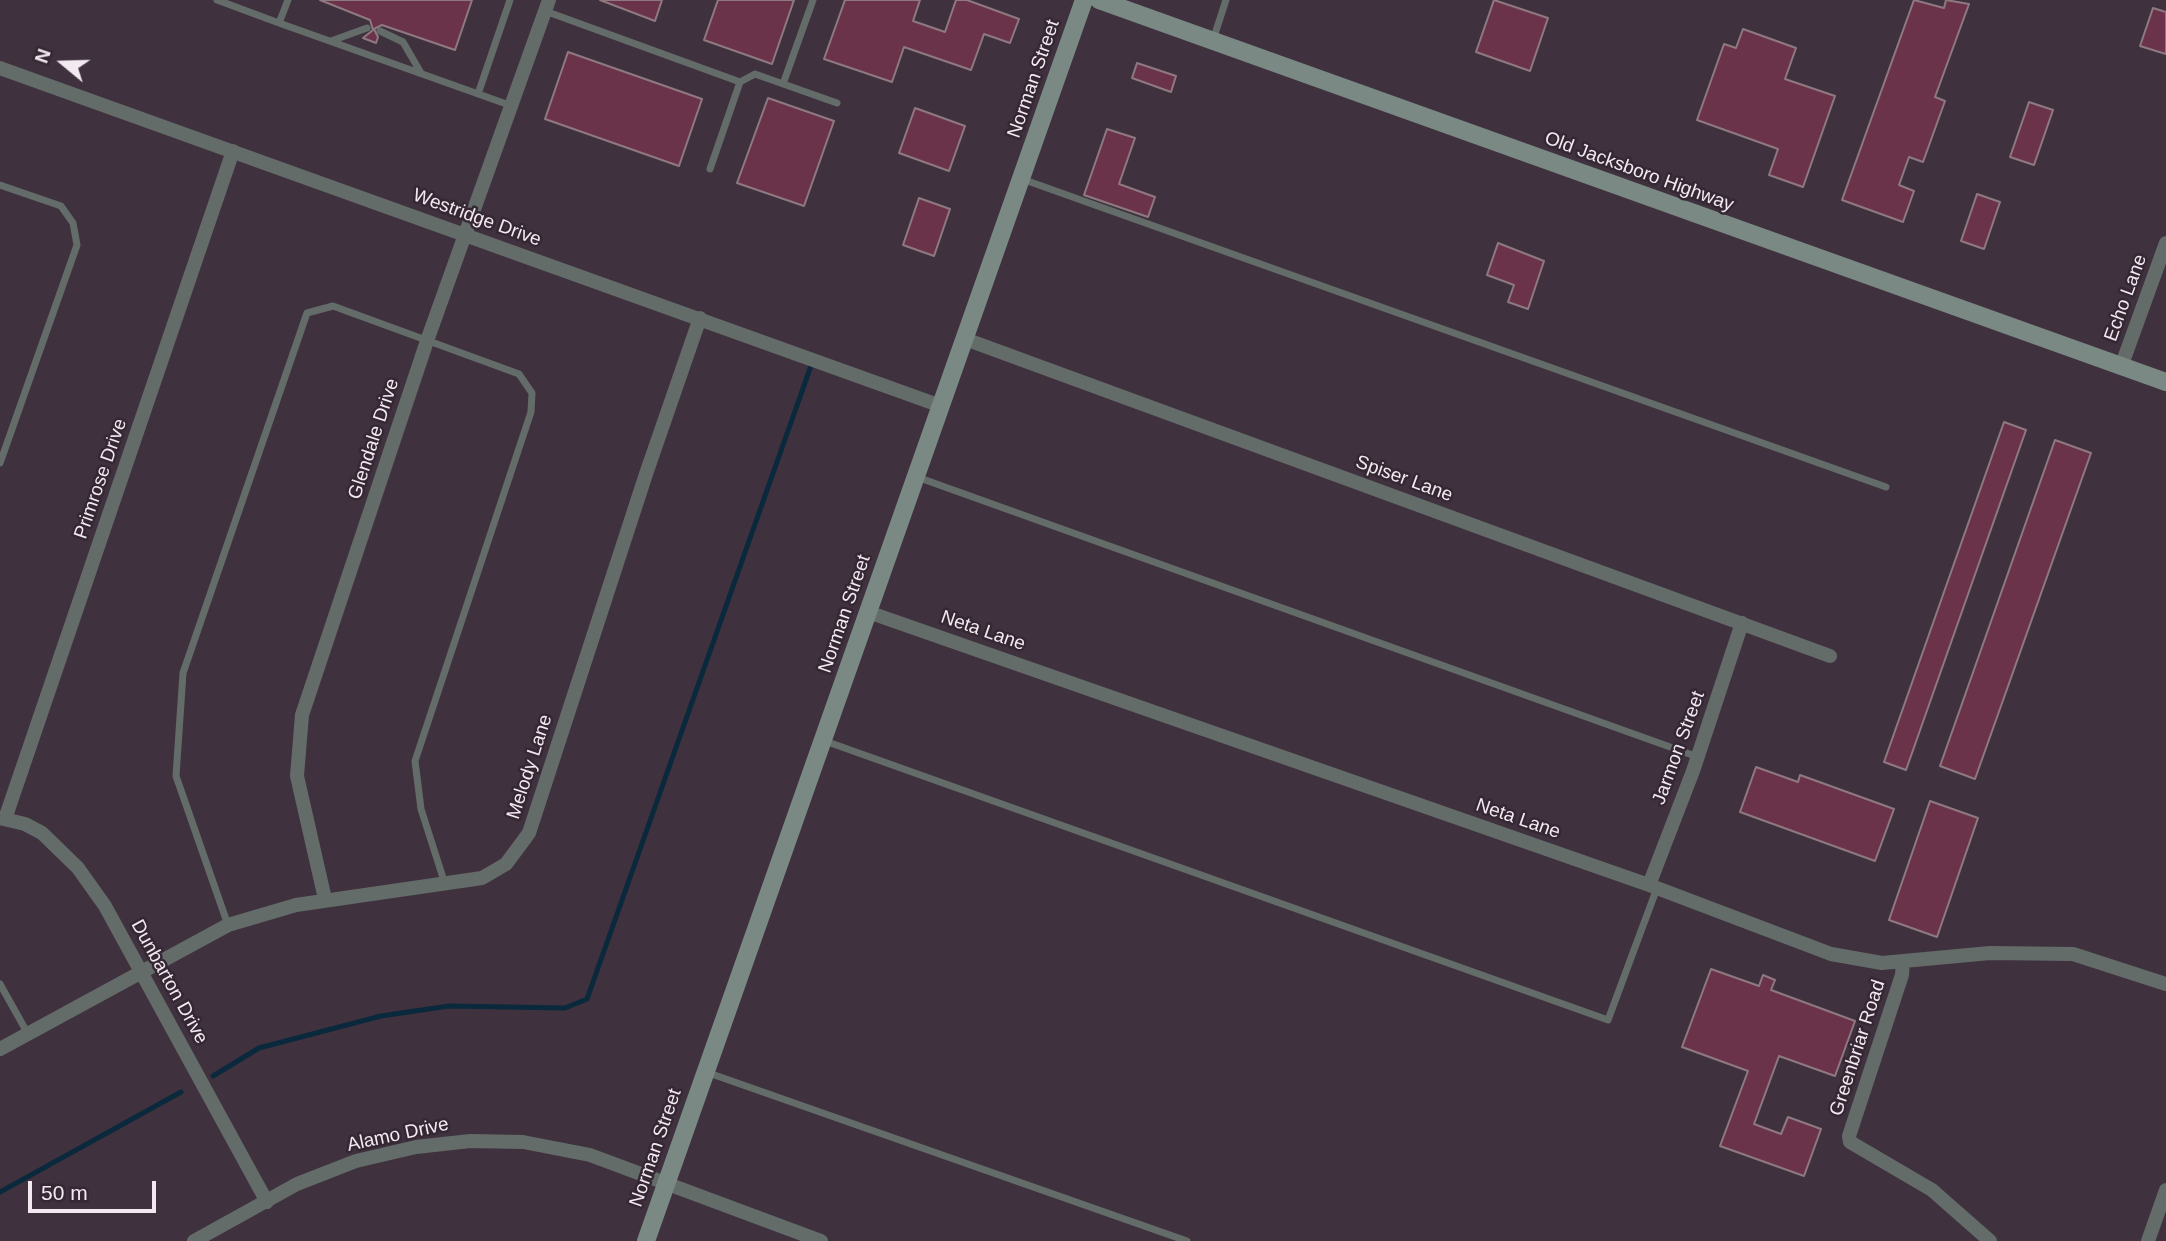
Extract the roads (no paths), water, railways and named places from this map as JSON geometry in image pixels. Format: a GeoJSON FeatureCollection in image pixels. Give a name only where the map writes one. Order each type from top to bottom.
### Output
{"type":"FeatureCollection","features":[{"type":"Feature","properties":{"kind":"street","name":"Norman Street"},"geometry":{"type":"LineString","coordinates":[[646,1241],[1084,0]]}},
{"type":"Feature","properties":{"kind":"street","name":"Old Jacksboro Highway"},"geometry":{"type":"LineString","coordinates":[[1099,0],[1139,10],[1213,41],[2166,383]]}},
{"type":"Feature","properties":{"kind":"street","name":"Glendale Drive"},"geometry":{"type":"LineString","coordinates":[[325,899],[297,776],[302,715],[428,338],[547,6]]}},
{"type":"Feature","properties":{"kind":"street","name":"Westridge Drive"},"geometry":{"type":"LineString","coordinates":[[0,68],[941,406]]}},
{"type":"Feature","properties":{"kind":"street","name":"Primrose Drive"},"geometry":{"type":"LineString","coordinates":[[2,819],[233,151]]}},
{"type":"Feature","properties":{"kind":"street","name":"Echo Lane"},"geometry":{"type":"LineString","coordinates":[[2121,367],[2166,243]]}},
{"type":"Feature","properties":{"kind":"street","name":"Melody Lane"},"geometry":{"type":"LineString","coordinates":[[0,1049],[228,925],[325,899],[482,878],[506,864],[529,833],[700,318]]}},
{"type":"Feature","properties":{"kind":"street","name":"Spiser Lane"},"geometry":{"type":"LineString","coordinates":[[965,339],[1830,656]]}},
{"type":"Feature","properties":{"kind":"street","name":"Neta Lane"},"geometry":{"type":"LineString","coordinates":[[868,612],[1653,886],[1831,954],[1865,962],[1990,953],[2073,954],[2166,984]]}},
{"type":"Feature","properties":{"kind":"street","name":"Jarmon Street"},"geometry":{"type":"LineString","coordinates":[[1653,886],[1742,623]]}},
{"type":"Feature","properties":{"kind":"street","name":"Dunbarton Drive"},"geometry":{"type":"LineString","coordinates":[[2,819],[42,833],[62,850],[105,906],[268,1202]]}},
{"type":"Feature","properties":{"kind":"street","name":"Greenbriar Road"},"geometry":{"type":"LineString","coordinates":[[1903,961],[1902,975],[1849,1136],[1850,1142],[1932,1190],[1990,1241]]}},
{"type":"Feature","properties":{"kind":"street","name":"Alamo Drive"},"geometry":{"type":"LineString","coordinates":[[194,1241],[297,1184],[356,1161],[416,1147],[470,1140],[555,1147],[601,1159],[821,1241]]}},
{"type":"Feature","properties":{"kind":"street"},"geometry":{"type":"LineString","coordinates":[[2148,1241],[2166,1190]]}},
{"type":"Feature","properties":{"kind":"lane"},"geometry":{"type":"LineString","coordinates":[[217,0],[512,106]]}},
{"type":"Feature","properties":{"kind":"lane"},"geometry":{"type":"LineString","coordinates":[[279,23],[288,0]]}},
{"type":"Feature","properties":{"kind":"lane"},"geometry":{"type":"LineString","coordinates":[[478,94],[510,0]]}},
{"type":"Feature","properties":{"kind":"lane"},"geometry":{"type":"LineString","coordinates":[[783,84],[814,0]]}},
{"type":"Feature","properties":{"kind":"lane"},"geometry":{"type":"LineString","coordinates":[[1213,41],[1226,0]]}},
{"type":"Feature","properties":{"kind":"lane"},"geometry":{"type":"LineString","coordinates":[[547,6],[740,82]]}},
{"type":"Feature","properties":{"kind":"lane"},"geometry":{"type":"LineString","coordinates":[[331,41],[367,28]]}},
{"type":"Feature","properties":{"kind":"lane"},"geometry":{"type":"LineString","coordinates":[[380,31],[403,43],[421,73]]}},
{"type":"Feature","properties":{"kind":"lane"},"geometry":{"type":"LineString","coordinates":[[710,169],[740,82],[755,74],[837,103]]}},
{"type":"Feature","properties":{"kind":"lane"},"geometry":{"type":"LineString","coordinates":[[1021,179],[1886,487]]}},
{"type":"Feature","properties":{"kind":"lane"},"geometry":{"type":"LineString","coordinates":[[0,184],[61,206],[73,223],[77,244],[0,463]]}},
{"type":"Feature","properties":{"kind":"lane"},"geometry":{"type":"LineString","coordinates":[[228,925],[176,776],[183,673],[307,313],[333,306],[428,338],[519,374],[532,393],[531,412],[415,761],[421,809],[445,884]]}},
{"type":"Feature","properties":{"kind":"lane"},"geometry":{"type":"LineString","coordinates":[[916,477],[1698,757]]}},
{"type":"Feature","properties":{"kind":"lane"},"geometry":{"type":"LineString","coordinates":[[823,740],[1608,1020],[1653,886]]}},
{"type":"Feature","properties":{"kind":"lane"},"geometry":{"type":"LineString","coordinates":[[0,984],[28,1034]]}},
{"type":"Feature","properties":{"kind":"lane"},"geometry":{"type":"LineString","coordinates":[[706,1072],[1187,1241]]}},
{"type":"Feature","properties":{"kind":"waterway"},"geometry":{"type":"LineString","coordinates":[[213,1076],[259,1048],[381,1016],[449,1006],[565,1008],[587,999],[812,363]]}},
{"type":"Feature","properties":{"kind":"waterway"},"geometry":{"type":"LineString","coordinates":[[0,1192],[181,1092]]}}]}
